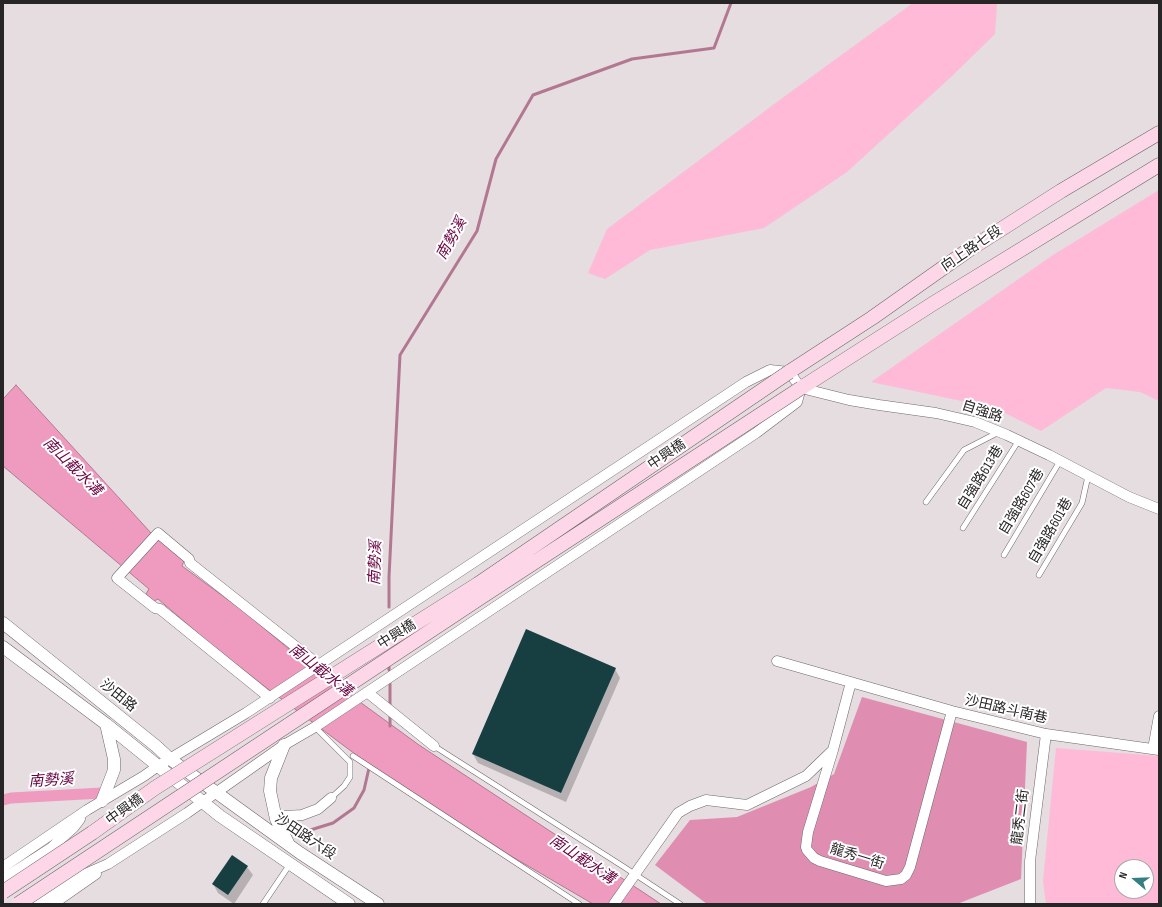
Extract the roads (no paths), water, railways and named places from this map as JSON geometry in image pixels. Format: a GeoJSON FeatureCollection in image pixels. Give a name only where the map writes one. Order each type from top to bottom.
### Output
{"type":"FeatureCollection","features":[{"type":"Feature","properties":{"kind":"main road","name":"向上路七段"},"geometry":{"type":"LineString","coordinates":[[789,372],[872,318],[967,251],[1061,191],[1159,133]]}},
{"type":"Feature","properties":{"kind":"main road","name":"向上路七段"},"geometry":{"type":"LineString","coordinates":[[801,388],[934,302],[1159,165]]}},
{"type":"Feature","properties":{"kind":"main road","name":"中興橋"},"geometry":{"type":"LineString","coordinates":[[3,892],[92,833],[155,788],[478,584],[789,372]]}},
{"type":"Feature","properties":{"kind":"main road","name":"中興橋"},"geometry":{"type":"LineString","coordinates":[[18,904],[492,590],[801,388]]}},
{"type":"Feature","properties":{"kind":"street"},"geometry":{"type":"LineString","coordinates":[[3,866],[87,810],[270,698],[746,382],[770,370],[789,372],[801,388],[797,402],[766,425],[368,692],[315,727],[284,745],[202,802],[108,864],[76,878],[37,904]]}},
{"type":"Feature","properties":{"kind":"street","name":"自強路"},"geometry":{"type":"LineString","coordinates":[[801,388],[879,405],[936,413],[976,422],[1019,440],[1129,497],[1159,509]]}},
{"type":"Feature","properties":{"kind":"street"},"geometry":{"type":"LineString","coordinates":[[270,698],[160,609],[155,608],[116,578],[158,533],[189,559],[190,563],[319,665]]}},
{"type":"Feature","properties":{"kind":"street","name":"沙田路"},"geometry":{"type":"LineString","coordinates":[[3,623],[150,741],[170,759],[216,792]]}},
{"type":"Feature","properties":{"kind":"street","name":"沙田路"},"geometry":{"type":"LineString","coordinates":[[3,647],[106,724],[202,802]]}},
{"type":"Feature","properties":{"kind":"street","name":"沙田路斗南巷"},"geometry":{"type":"LineString","coordinates":[[778,661],[952,711],[1046,734],[1156,750]]}},
{"type":"Feature","properties":{"kind":"street"},"geometry":{"type":"LineString","coordinates":[[614,904],[678,813],[690,806],[706,800],[747,805],[806,776],[833,750],[851,682]]}},
{"type":"Feature","properties":{"kind":"street"},"geometry":{"type":"LineString","coordinates":[[368,692],[434,746]]}},
{"type":"Feature","properties":{"kind":"street","name":"龍秀一街"},"geometry":{"type":"LineString","coordinates":[[833,750],[808,832],[807,850],[814,858],[820,861],[886,881],[901,879],[906,875],[910,867],[952,711]]}},
{"type":"Feature","properties":{"kind":"street"},"geometry":{"type":"LineString","coordinates":[[1156,750],[1159,716]]}},
{"type":"Feature","properties":{"kind":"street"},"geometry":{"type":"LineString","coordinates":[[102,801],[114,770],[114,759],[106,724]]}},
{"type":"Feature","properties":{"kind":"street","name":"龍秀二街"},"geometry":{"type":"LineString","coordinates":[[1030,904],[1030,861],[1046,734]]}},
{"type":"Feature","properties":{"kind":"street"},"geometry":{"type":"LineString","coordinates":[[284,745],[271,778],[270,791],[276,819],[288,844]]}},
{"type":"Feature","properties":{"kind":"street","name":"沙田路六段"},"geometry":{"type":"LineString","coordinates":[[216,792],[288,844],[378,904]]}},
{"type":"Feature","properties":{"kind":"street"},"geometry":{"type":"LineString","coordinates":[[276,819],[285,816],[302,815],[318,809],[331,798]]}},
{"type":"Feature","properties":{"kind":"street"},"geometry":{"type":"LineString","coordinates":[[202,802],[220,816],[349,904]]}},
{"type":"Feature","properties":{"kind":"street"},"geometry":{"type":"LineString","coordinates":[[3,880],[51,848],[74,827],[87,810]]}},
{"type":"Feature","properties":{"kind":"street"},"geometry":{"type":"LineString","coordinates":[[53,904],[127,851]]}},
{"type":"Feature","properties":{"kind":"lane"},"geometry":{"type":"LineString","coordinates":[[926,502],[964,450],[1000,432]]}},
{"type":"Feature","properties":{"kind":"lane","name":"自強路613巷"},"geometry":{"type":"LineString","coordinates":[[963,528],[1019,440]]}},
{"type":"Feature","properties":{"kind":"lane","name":"自強路607巷"},"geometry":{"type":"LineString","coordinates":[[1004,555],[1060,461]]}},
{"type":"Feature","properties":{"kind":"lane","name":"自強路601巷"},"geometry":{"type":"LineString","coordinates":[[1039,575],[1082,503],[1088,476]]}},
{"type":"Feature","properties":{"kind":"lane"},"geometry":{"type":"LineString","coordinates":[[315,727],[350,762],[350,777],[344,786],[331,798]]}},
{"type":"Feature","properties":{"kind":"lane"},"geometry":{"type":"LineString","coordinates":[[434,746],[618,862],[635,875],[680,904]]}},
{"type":"Feature","properties":{"kind":"lane"},"geometry":{"type":"LineString","coordinates":[[353,756],[579,904]]}},
{"type":"Feature","properties":{"kind":"lane"},"geometry":{"type":"LineString","coordinates":[[263,904],[290,864]]}},
{"type":"Feature","properties":{"kind":"water","name":"南山截水溝"},"geometry":{"type":"Polygon","coordinates":[[[16,385],[151,533],[184,561],[182,566],[242,610],[301,659],[419,745],[661,904],[593,904],[511,856],[359,757],[264,686],[206,640],[158,599],[154,601],[146,594],[149,589],[3,466],[3,399],[16,385]]]}},
{"type":"Feature","properties":{"kind":"waterway","name":"南勢溪"},"geometry":{"type":"LineString","coordinates":[[389,607],[389,577],[400,355],[477,231],[496,159],[533,95],[632,59],[714,48],[731,3]]}},
{"type":"Feature","properties":{"kind":"waterway","name":"南勢溪"},"geometry":{"type":"LineString","coordinates":[[389,662],[389,670]]}},
{"type":"Feature","properties":{"kind":"waterway","name":"南勢溪"},"geometry":{"type":"LineString","coordinates":[[390,684],[390,706]]}},
{"type":"Feature","properties":{"kind":"waterway","name":"南勢溪"},"geometry":{"type":"LineString","coordinates":[[390,714],[390,726]]}},
{"type":"Feature","properties":{"kind":"waterway","name":"南勢溪"},"geometry":{"type":"LineString","coordinates":[[304,832],[333,823],[354,808],[364,790],[369,768]]}},
{"type":"Feature","properties":{"kind":"waterway","name":"南勢溪"},"geometry":{"type":"LineString","coordinates":[[3,800],[11,798],[102,793]]}}]}
